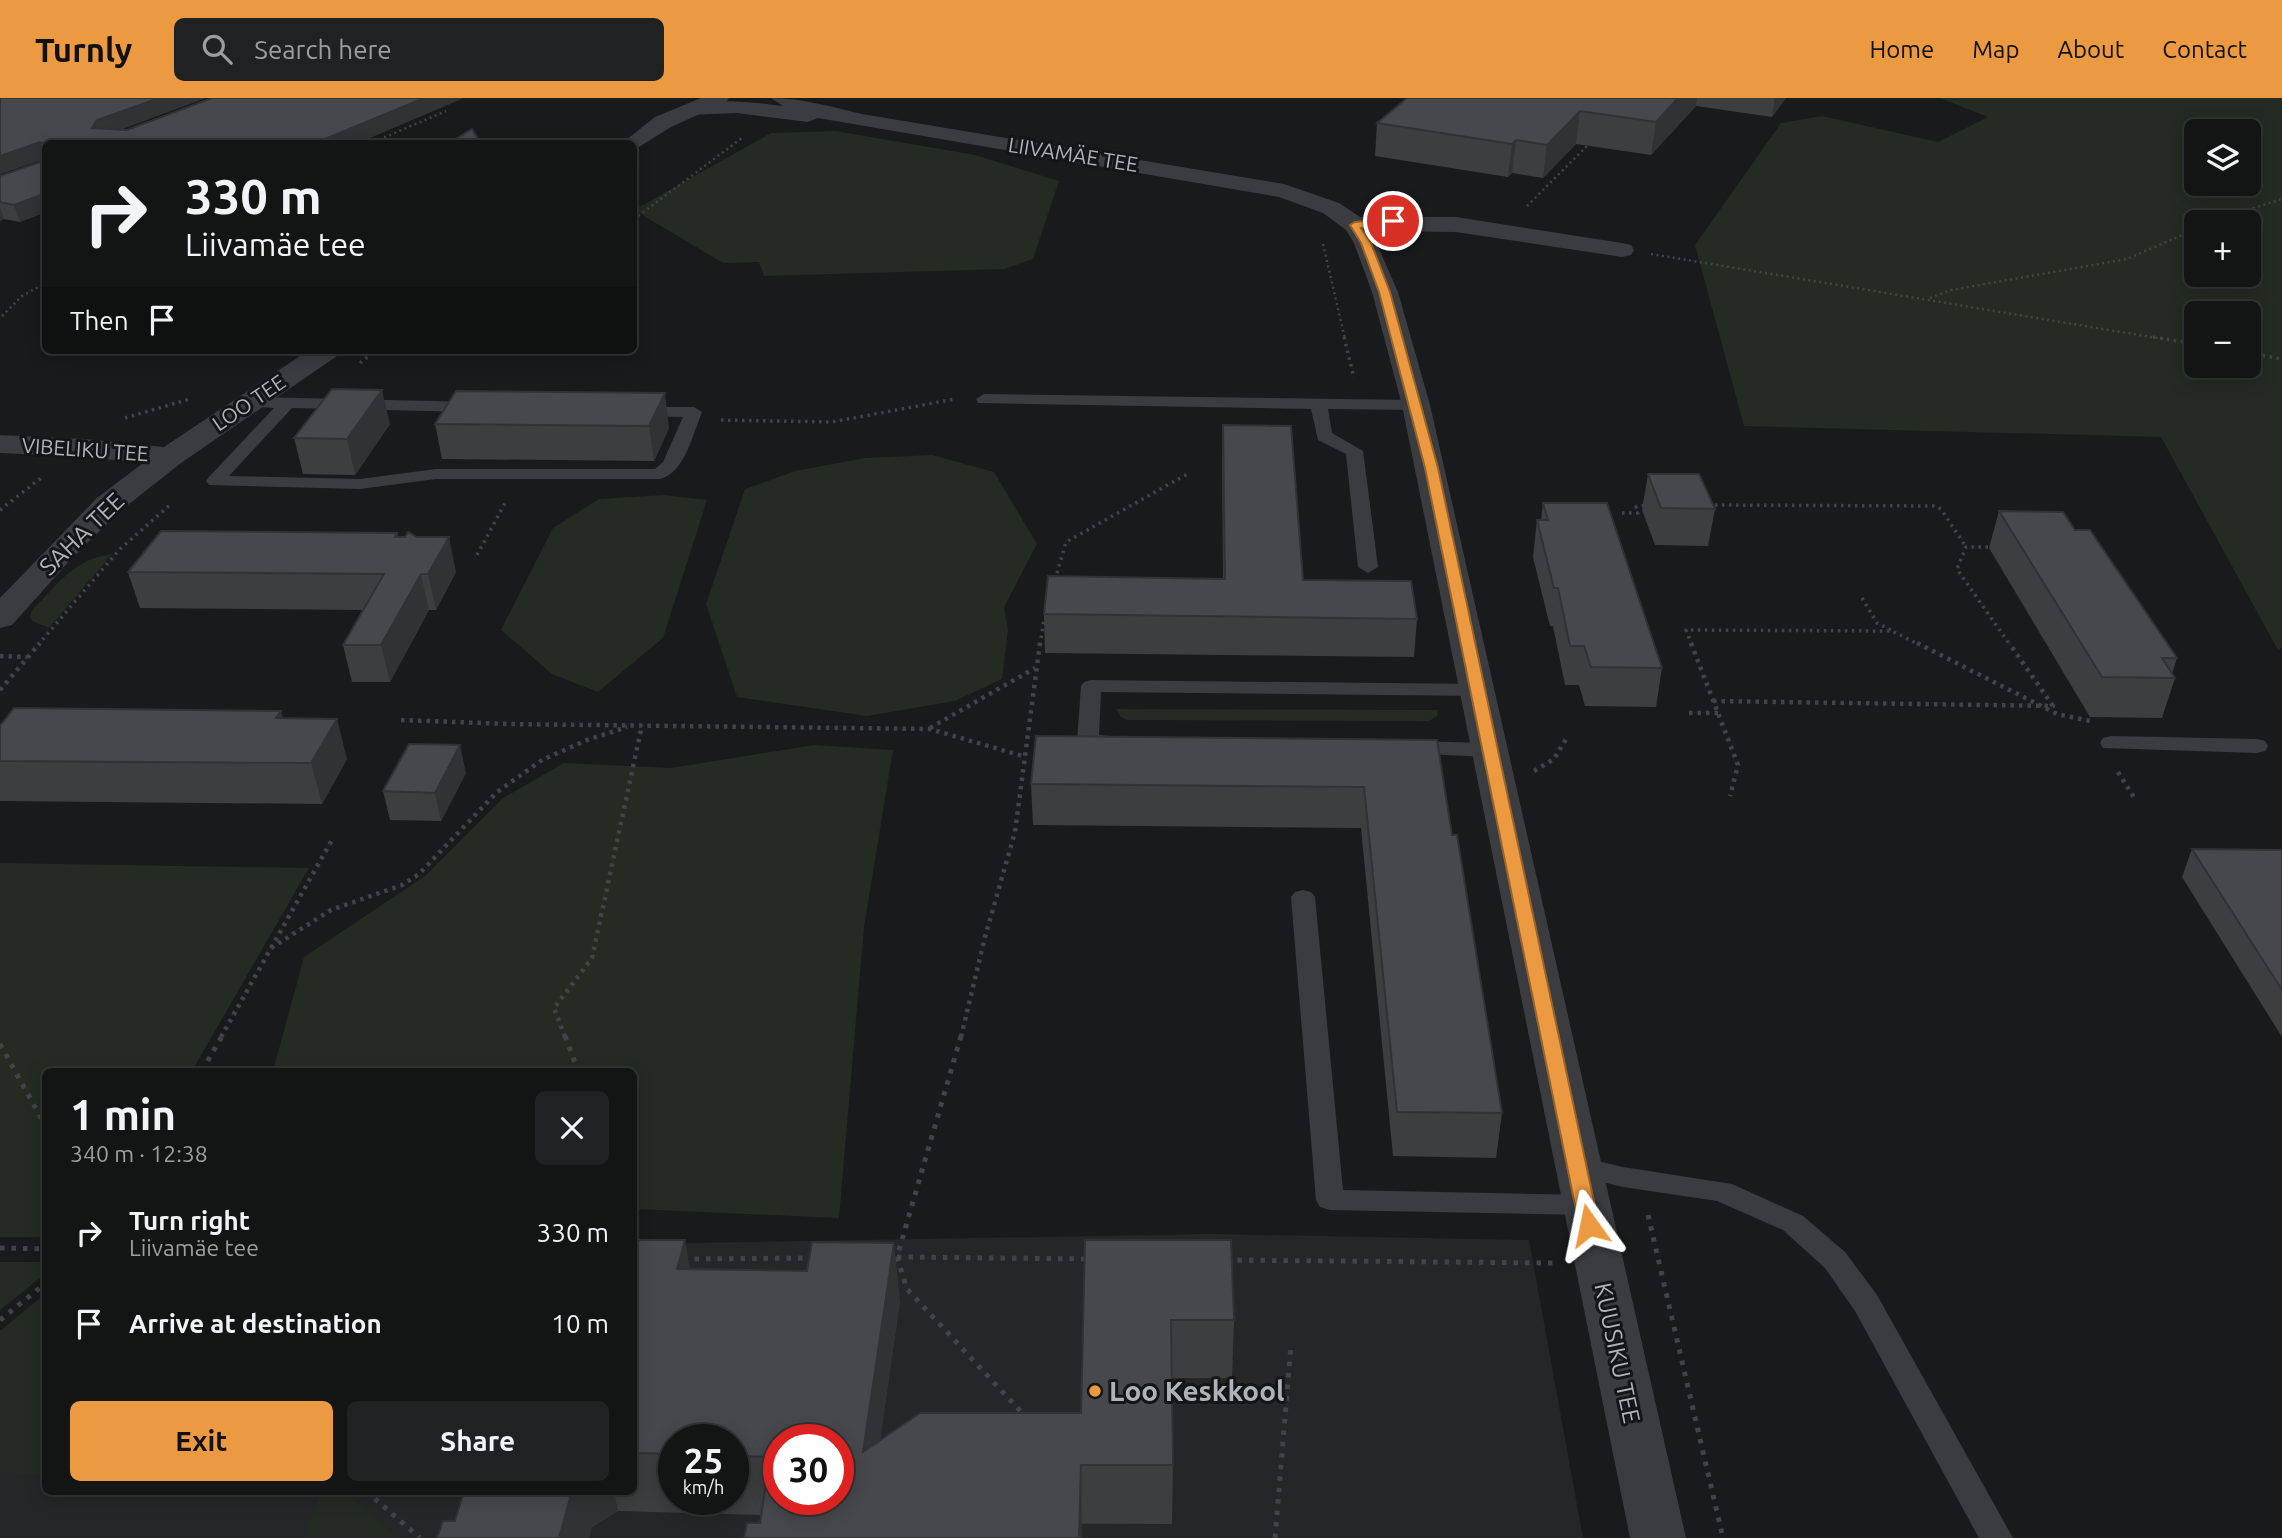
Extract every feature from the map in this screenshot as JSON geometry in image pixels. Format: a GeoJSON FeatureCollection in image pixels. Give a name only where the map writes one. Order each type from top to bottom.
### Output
{"type":"FeatureCollection","features":[{"type":"Feature","properties":{"kind":"street"},"geometry":{"type":"LineString","coordinates":[[637,140],[690,104],[719,98]]}},
{"type":"Feature","properties":{"kind":"street","name":"LIIVAMÄE TEE"},"geometry":{"type":"LineString","coordinates":[[781,98],[816,111],[862,120],[1284,191]]}},
{"type":"Feature","properties":{"kind":"street","name":"LIIVAMÄE TEE"},"geometry":{"type":"LineString","coordinates":[[816,98],[862,120]]}},
{"type":"Feature","properties":{"kind":"street"},"geometry":{"type":"LineString","coordinates":[[690,104],[862,120]]}},
{"type":"Feature","properties":{"kind":"street","name":"KUUSIKU TEE"},"geometry":{"type":"LineString","coordinates":[[1284,191],[1331,208],[1338,233],[1366,243],[1385,292],[1416,405],[1576,1166],[1658,1538]]}},
{"type":"Feature","properties":{"kind":"street"},"geometry":{"type":"LineString","coordinates":[[1338,233],[1418,221],[1471,224],[1622,250]]}},
{"type":"Feature","properties":{"kind":"street","name":"LOO TEE"},"geometry":{"type":"LineString","coordinates":[[170,457],[321,354]]}},
{"type":"Feature","properties":{"kind":"street","name":"VIBELIKU TEE"},"geometry":{"type":"LineString","coordinates":[[0,444],[85,448],[170,457]]}},
{"type":"Feature","properties":{"kind":"street","name":"SAHA TEE"},"geometry":{"type":"LineString","coordinates":[[0,618],[98,514],[170,457]]}},
{"type":"Feature","properties":{"kind":"lane"},"geometry":{"type":"LineString","coordinates":[[984,400],[1416,405]]}},
{"type":"Feature","properties":{"kind":"lane"},"geometry":{"type":"LineString","coordinates":[[251,402],[498,408]]}},
{"type":"Feature","properties":{"kind":"lane"},"geometry":{"type":"LineString","coordinates":[[287,403],[215,481],[360,484],[436,474],[660,474],[671,465],[694,412],[624,411]]}},
{"type":"Feature","properties":{"kind":"lane"},"geometry":{"type":"LineString","coordinates":[[1319,404],[1324,436],[1354,452],[1368,567]]}},
{"type":"Feature","properties":{"kind":"lane"},"geometry":{"type":"LineString","coordinates":[[1129,742],[1088,741],[1091,686],[1477,690]]}},
{"type":"Feature","properties":{"kind":"lane"},"geometry":{"type":"LineString","coordinates":[[2111,743],[2257,746]]}},
{"type":"Feature","properties":{"kind":"lane"},"geometry":{"type":"LineString","coordinates":[[1392,748],[1489,750]]}},
{"type":"Feature","properties":{"kind":"lane"},"geometry":{"type":"LineString","coordinates":[[1303,897],[1330,1200],[1585,1205]]}},
{"type":"Feature","properties":{"kind":"lane"},"geometry":{"type":"LineString","coordinates":[[1576,1166],[1623,1177],[1722,1191],[1793,1223],[1827,1253],[1866,1303],[1996,1538]]}},
{"type":"Feature","properties":{"kind":"path"},"geometry":{"type":"LineString","coordinates":[[378,140],[446,111]]}},
{"type":"Feature","properties":{"kind":"path"},"geometry":{"type":"LineString","coordinates":[[637,217],[732,148],[749,132]]}},
{"type":"Feature","properties":{"kind":"path"},"geometry":{"type":"LineString","coordinates":[[1524,209],[1594,139]]}},
{"type":"Feature","properties":{"kind":"path"},"geometry":{"type":"LineString","coordinates":[[2248,210],[2282,199]]}},
{"type":"Feature","properties":{"kind":"path"},"geometry":{"type":"LineString","coordinates":[[1338,233],[1325,248],[1355,379]]}},
{"type":"Feature","properties":{"kind":"path"},"geometry":{"type":"LineString","coordinates":[[1929,299],[1951,290],[2127,259],[2184,234]]}},
{"type":"Feature","properties":{"kind":"path"},"geometry":{"type":"LineString","coordinates":[[1622,250],[2184,342]]}},
{"type":"Feature","properties":{"kind":"path"},"geometry":{"type":"LineString","coordinates":[[2,316],[22,296],[42,285]]}},
{"type":"Feature","properties":{"kind":"path"},"geometry":{"type":"LineString","coordinates":[[2261,355],[2282,359]]}},
{"type":"Feature","properties":{"kind":"path"},"geometry":{"type":"LineString","coordinates":[[119,420],[193,398]]}},
{"type":"Feature","properties":{"kind":"path"},"geometry":{"type":"LineString","coordinates":[[694,412],[703,419],[832,422],[958,398],[984,400]]}},
{"type":"Feature","properties":{"kind":"path"},"geometry":{"type":"LineString","coordinates":[[1052,589],[1066,542],[1189,473]]}},
{"type":"Feature","properties":{"kind":"path"},"geometry":{"type":"LineString","coordinates":[[477,555],[520,475]]}},
{"type":"Feature","properties":{"kind":"path"},"geometry":{"type":"LineString","coordinates":[[0,510],[44,476]]}},
{"type":"Feature","properties":{"kind":"path"},"geometry":{"type":"LineString","coordinates":[[0,690],[118,550],[181,496]]}},
{"type":"Feature","properties":{"kind":"path"},"geometry":{"type":"LineString","coordinates":[[1622,513],[1638,513],[1636,508],[1639,505],[1652,505]]}},
{"type":"Feature","properties":{"kind":"path"},"geometry":{"type":"LineString","coordinates":[[1706,505],[1934,506],[1941,509],[1966,547]]}},
{"type":"Feature","properties":{"kind":"path"},"geometry":{"type":"LineString","coordinates":[[1966,547],[2004,547]]}},
{"type":"Feature","properties":{"kind":"path"},"geometry":{"type":"LineString","coordinates":[[1713,701],[2053,706],[1957,569],[1966,547]]}},
{"type":"Feature","properties":{"kind":"path"},"geometry":{"type":"LineString","coordinates":[[1861,598],[1877,623],[1892,631],[2057,714],[2085,721],[2099,721]]}},
{"type":"Feature","properties":{"kind":"path"},"geometry":{"type":"LineString","coordinates":[[1034,1425],[907,1289],[897,1258],[959,1045],[985,937],[1015,832],[1045,613]]}},
{"type":"Feature","properties":{"kind":"path"},"geometry":{"type":"LineString","coordinates":[[1730,796],[1738,765],[1686,630],[1892,631]]}},
{"type":"Feature","properties":{"kind":"path"},"geometry":{"type":"LineString","coordinates":[[0,656],[28,657]]}},
{"type":"Feature","properties":{"kind":"path"},"geometry":{"type":"LineString","coordinates":[[930,729],[1036,667]]}},
{"type":"Feature","properties":{"kind":"path"},"geometry":{"type":"LineString","coordinates":[[1689,713],[1718,713]]}},
{"type":"Feature","properties":{"kind":"path"},"geometry":{"type":"LineString","coordinates":[[401,720],[930,729],[1026,757]]}},
{"type":"Feature","properties":{"kind":"path"},"geometry":{"type":"LineString","coordinates":[[271,948],[331,910],[402,885],[419,874],[497,792],[542,760],[587,740],[631,725]]}},
{"type":"Feature","properties":{"kind":"path"},"geometry":{"type":"LineString","coordinates":[[577,1068],[554,1008],[593,958],[642,725]]}},
{"type":"Feature","properties":{"kind":"path"},"geometry":{"type":"LineString","coordinates":[[1526,773],[1548,767],[1557,757],[1566,739]]}},
{"type":"Feature","properties":{"kind":"path"},"geometry":{"type":"LineString","coordinates":[[204,1068],[333,838]]}},
{"type":"Feature","properties":{"kind":"path"},"geometry":{"type":"LineString","coordinates":[[0,1044],[42,1120]]}},
{"type":"Feature","properties":{"kind":"path"},"geometry":{"type":"LineString","coordinates":[[0,1248],[42,1249]]}},
{"type":"Feature","properties":{"kind":"path"},"geometry":{"type":"LineString","coordinates":[[675,1259],[828,1258]]}},
{"type":"Feature","properties":{"kind":"path"},"geometry":{"type":"LineString","coordinates":[[884,1258],[1091,1259]]}},
{"type":"Feature","properties":{"kind":"path"},"geometry":{"type":"LineString","coordinates":[[1215,1260],[1598,1264]]}},
{"type":"Feature","properties":{"kind":"path"},"geometry":{"type":"LineString","coordinates":[[0,1320],[42,1286]]}},
{"type":"Feature","properties":{"kind":"path"},"geometry":{"type":"LineString","coordinates":[[1275,1538],[1291,1345]]}},
{"type":"Feature","properties":{"kind":"path"},"geometry":{"type":"LineString","coordinates":[[371,1495],[420,1538]]}},
{"type":"Feature","properties":{"kind":"shaded area"},"geometry":{"type":"Polygon","coordinates":[[[1940,98],[2282,98],[2282,648],[2278,650],[2161,437],[1744,426],[1695,245],[1781,123],[1822,116],[1938,142],[1988,117],[1940,98]]]}},
{"type":"Feature","properties":{"kind":"shaded area"},"geometry":{"type":"Polygon","coordinates":[[[836,131],[975,155],[1059,181],[1033,259],[1005,269],[764,276],[759,262],[723,263],[637,212],[637,208],[771,133],[836,131]]]}},
{"type":"Feature","properties":{"kind":"shaded area"},"geometry":{"type":"Polygon","coordinates":[[[932,455],[994,472],[1037,544],[1004,607],[1008,630],[1002,679],[955,701],[867,716],[737,697],[706,604],[745,489],[795,471],[865,458],[932,455]]]}},
{"type":"Feature","properties":{"kind":"shaded area"},"geometry":{"type":"Polygon","coordinates":[[[664,495],[707,500],[663,638],[598,692],[552,674],[501,630],[553,528],[599,499],[664,495]]]}},
{"type":"Feature","properties":{"kind":"shaded area"},"geometry":{"type":"Polygon","coordinates":[[[112,554],[49,628],[32,621],[30,616],[33,609],[59,581],[87,561],[112,554]]]}},
{"type":"Feature","properties":{"kind":"shaded area"},"geometry":{"type":"Polygon","coordinates":[[[1116,709],[1438,710],[1437,716],[1429,721],[1127,720],[1121,717],[1116,709]]]}},
{"type":"Feature","properties":{"kind":"shaded area"},"geometry":{"type":"Polygon","coordinates":[[[814,745],[893,750],[864,927],[839,1218],[637,1209],[637,1068],[274,1068],[304,957],[425,876],[503,798],[564,763],[671,768],[814,745]]]}},
{"type":"Feature","properties":{"kind":"shaded area"},"geometry":{"type":"Polygon","coordinates":[[[0,863],[309,868],[194,1068],[42,1068],[42,1237],[0,1237],[0,863]]]}},
{"type":"Feature","properties":{"kind":"shaded area","name":"Loo Keskkool"},"geometry":{"type":"Polygon","coordinates":[[[1211,1234],[1529,1240],[1583,1538],[0,1538],[0,1341],[42,1307],[42,1495],[637,1495],[637,1244],[1211,1234]]]}},
{"type":"Feature","properties":{"kind":"shaded area"},"geometry":{"type":"Polygon","coordinates":[[[0,1262],[42,1262],[42,1276],[0,1310],[0,1262]]]}},
{"type":"Feature","properties":{"kind":"shaded area"},"geometry":{"type":"Polygon","coordinates":[[[42,1296],[42,1474],[0,1473],[0,1331],[42,1296]]]}},
{"type":"Feature","properties":{"kind":"shaded area"},"geometry":{"type":"Polygon","coordinates":[[[319,1495],[349,1495],[397,1538],[303,1538],[319,1495]]]}},
{"type":"Feature","properties":{"kind":"building"},"geometry":{"type":"Polygon","coordinates":[[[0,98],[159,98],[97,120],[92,128],[127,130],[212,98],[424,98],[323,140],[42,140],[42,143],[0,156],[0,98]]]}},
{"type":"Feature","properties":{"kind":"building"},"geometry":{"type":"Polygon","coordinates":[[[1407,98],[1678,98],[1656,122],[1580,111],[1547,145],[1516,140],[1512,144],[1377,123],[1407,98]]]}},
{"type":"Feature","properties":{"kind":"building"},"geometry":{"type":"Polygon","coordinates":[[[472,129],[479,140],[454,140],[472,129]]]}},
{"type":"Feature","properties":{"kind":"building"},"geometry":{"type":"Polygon","coordinates":[[[42,161],[42,194],[14,205],[0,202],[0,176],[42,161]]]}},
{"type":"Feature","properties":{"kind":"building"},"geometry":{"type":"Polygon","coordinates":[[[332,389],[382,390],[347,439],[294,438],[332,389]]]}},
{"type":"Feature","properties":{"kind":"building"},"geometry":{"type":"Polygon","coordinates":[[[456,391],[665,393],[649,426],[435,424],[456,391]]]}},
{"type":"Feature","properties":{"kind":"building"},"geometry":{"type":"Polygon","coordinates":[[[1223,425],[1291,426],[1303,580],[1411,581],[1417,619],[1044,614],[1048,576],[1225,579],[1223,425]]]}},
{"type":"Feature","properties":{"kind":"building"},"geometry":{"type":"Polygon","coordinates":[[[1648,474],[1699,474],[1715,509],[1661,508],[1648,474]]]}},
{"type":"Feature","properties":{"kind":"building"},"geometry":{"type":"Polygon","coordinates":[[[1543,503],[1607,503],[1662,668],[1591,667],[1584,646],[1570,646],[1558,588],[1554,588],[1537,520],[1548,520],[1543,503]]]}},
{"type":"Feature","properties":{"kind":"building"},"geometry":{"type":"Polygon","coordinates":[[[1999,511],[2063,512],[2075,530],[2090,530],[2177,658],[2162,658],[2175,678],[2102,677],[1999,511]]]}},
{"type":"Feature","properties":{"kind":"building"},"geometry":{"type":"Polygon","coordinates":[[[161,531],[397,533],[395,537],[405,537],[408,532],[417,537],[449,537],[428,574],[421,574],[381,645],[343,645],[384,574],[128,572],[161,531]]]}},
{"type":"Feature","properties":{"kind":"building"},"geometry":{"type":"Polygon","coordinates":[[[14,708],[281,711],[276,718],[337,719],[311,763],[0,761],[0,726],[14,708]]]}},
{"type":"Feature","properties":{"kind":"building"},"geometry":{"type":"Polygon","coordinates":[[[1036,736],[1437,740],[1452,835],[1457,835],[1502,1113],[1397,1112],[1364,787],[1031,784],[1036,736]]]}},
{"type":"Feature","properties":{"kind":"building"},"geometry":{"type":"Polygon","coordinates":[[[409,744],[460,745],[435,793],[383,791],[409,744]]]}},
{"type":"Feature","properties":{"kind":"building"},"geometry":{"type":"Polygon","coordinates":[[[2192,849],[2282,850],[2282,990],[2192,849]]]}},
{"type":"Feature","properties":{"kind":"building"},"geometry":{"type":"Polygon","coordinates":[[[637,1240],[685,1240],[677,1269],[807,1271],[812,1242],[894,1243],[863,1452],[920,1413],[1081,1413],[1085,1240],[1231,1240],[1234,1320],[1171,1320],[1173,1465],[1081,1465],[1079,1538],[744,1538],[747,1523],[760,1523],[763,1503],[763,1515],[854,1515],[854,1424],[763,1424],[763,1457],[749,1456],[749,1424],[658,1424],[658,1454],[637,1453],[637,1240]]]}},
{"type":"Feature","properties":{"kind":"building"},"geometry":{"type":"Polygon","coordinates":[[[463,1495],[571,1495],[559,1538],[437,1538],[443,1521],[455,1521],[463,1495]]]}},
{"type":"Feature","properties":{"kind":"place","name":"Loo Keskkool"},"geometry":{"type":"Point","coordinates":[1095,1391]}},
{"type":"Feature","properties":{"kind":"route"},"geometry":{"type":"LineString","coordinates":[[1393,221],[1355,225],[1366,243],[1385,292],[1431,468],[1589,1225]]}}]}
